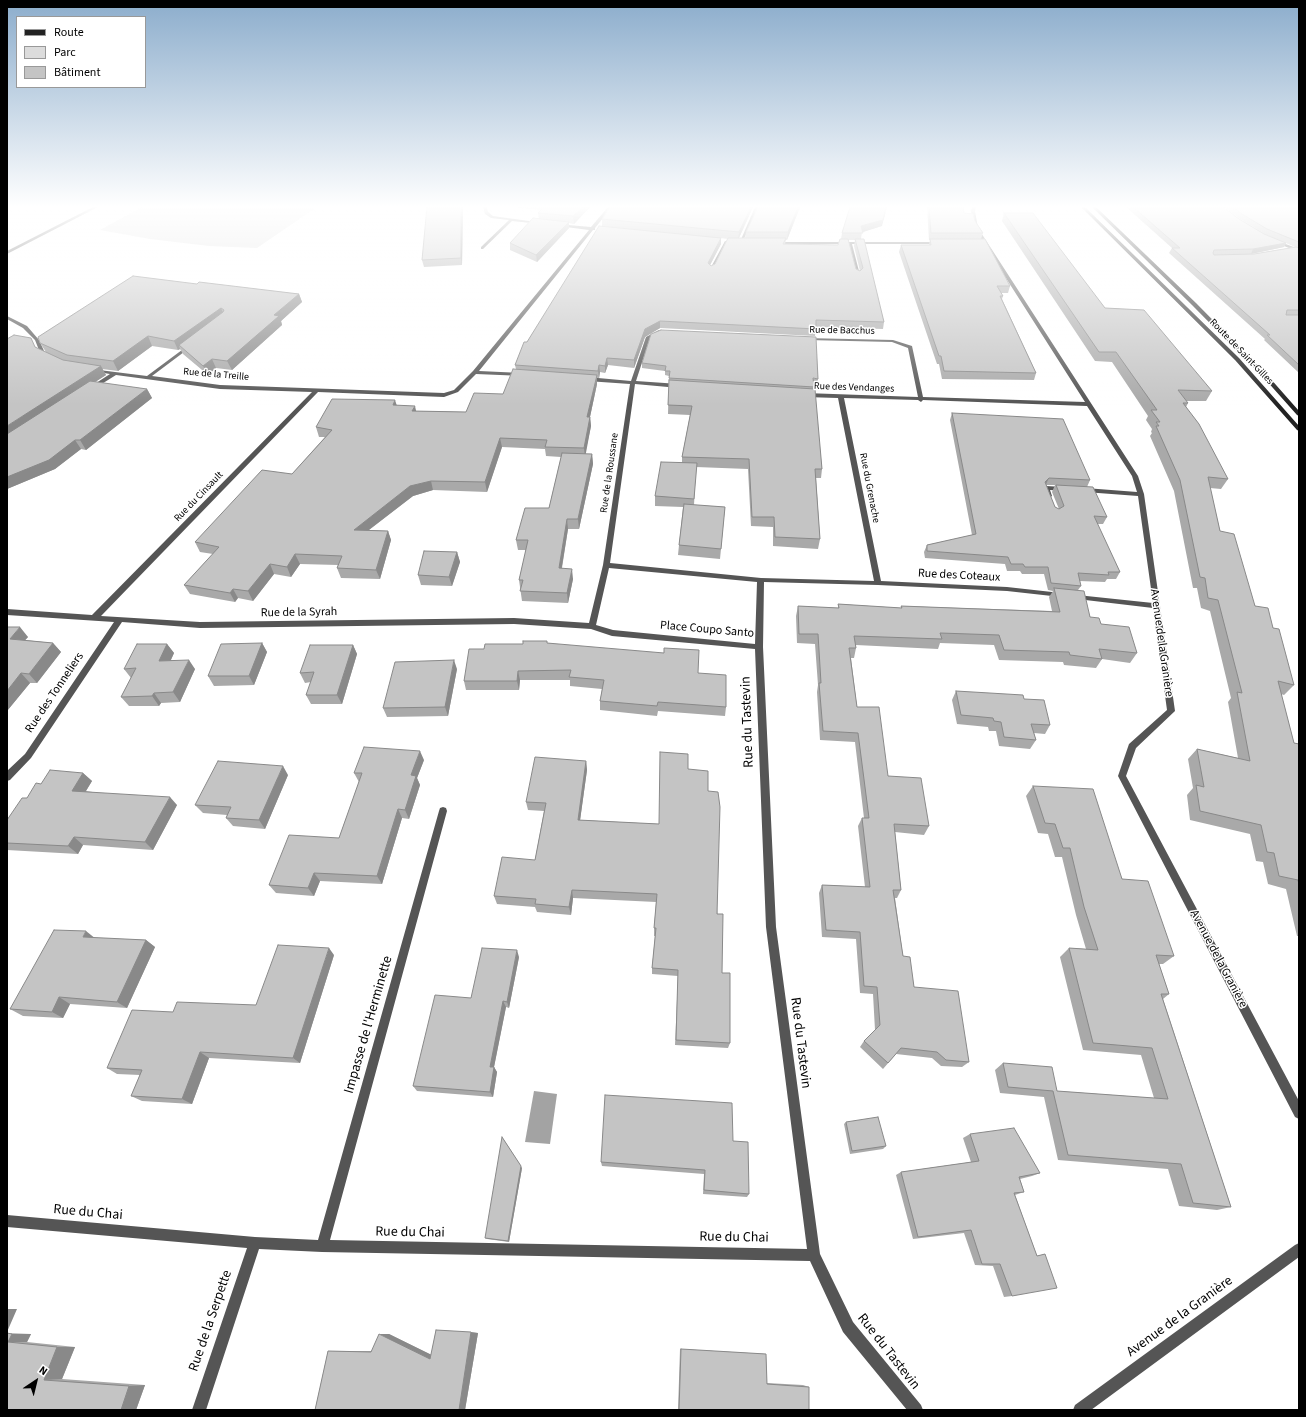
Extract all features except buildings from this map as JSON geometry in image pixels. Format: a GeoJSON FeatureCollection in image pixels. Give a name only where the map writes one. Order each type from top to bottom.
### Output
{"type":"FeatureCollection","features":[{"type":"Feature","properties":{"kind":"main road","name":"Route de Saint-Gilles"},"geometry":{"type":"LineString","coordinates":[[1150,273],[1237,359],[1299,429]]}},
{"type":"Feature","properties":{"kind":"main road","name":"Route de Saint-Gilles"},"geometry":{"type":"LineString","coordinates":[[1162,273],[1267,378],[1299,414]]}},
{"type":"Feature","properties":{"kind":"street"},"geometry":{"type":"LineString","coordinates":[[475,372],[555,273]]}},
{"type":"Feature","properties":{"kind":"street","name":"Avenue de la Granière"},"geometry":{"type":"LineString","coordinates":[[1002,273],[1135,476],[1141,494],[1155,606],[1171,711],[1132,746],[1122,776],[1299,1113]]}},
{"type":"Feature","properties":{"kind":"street"},"geometry":{"type":"LineString","coordinates":[[7,317],[25,327],[38,340],[43,354],[57,360]]}},
{"type":"Feature","properties":{"kind":"street"},"geometry":{"type":"LineString","coordinates":[[633,383],[648,337],[660,331],[667,331]]}},
{"type":"Feature","properties":{"kind":"street","name":"Rue de Bacchus"},"geometry":{"type":"LineString","coordinates":[[803,339],[893,341],[910,347],[921,400]]}},
{"type":"Feature","properties":{"kind":"street"},"geometry":{"type":"LineString","coordinates":[[148,377],[192,343]]}},
{"type":"Feature","properties":{"kind":"street","name":"Rue de la Treille"},"geometry":{"type":"LineString","coordinates":[[85,369],[220,386],[444,395],[456,391],[475,372]]}},
{"type":"Feature","properties":{"kind":"street"},"geometry":{"type":"LineString","coordinates":[[475,372],[532,376]]}},
{"type":"Feature","properties":{"kind":"street"},"geometry":{"type":"LineString","coordinates":[[83,394],[115,373]]}},
{"type":"Feature","properties":{"kind":"street"},"geometry":{"type":"LineString","coordinates":[[578,379],[687,387]]}},
{"type":"Feature","properties":{"kind":"street","name":"Rue de la Roussane"},"geometry":{"type":"LineString","coordinates":[[606,566],[633,383]]}},
{"type":"Feature","properties":{"kind":"street","name":"Rue du Cinsault"},"geometry":{"type":"LineString","coordinates":[[95,617],[317,390]]}},
{"type":"Feature","properties":{"kind":"street","name":"Rue des Vendanges"},"geometry":{"type":"LineString","coordinates":[[795,394],[921,400],[1089,404]]}},
{"type":"Feature","properties":{"kind":"street","name":"Rue du Grenache"},"geometry":{"type":"LineString","coordinates":[[841,397],[878,583]]}},
{"type":"Feature","properties":{"kind":"street"},"geometry":{"type":"LineString","coordinates":[[1051,500],[1046,488],[1070,489]]}},
{"type":"Feature","properties":{"kind":"street"},"geometry":{"type":"LineString","coordinates":[[1077,490],[1141,494]]}},
{"type":"Feature","properties":{"kind":"street"},"geometry":{"type":"LineString","coordinates":[[592,626],[606,566],[761,580]]}},
{"type":"Feature","properties":{"kind":"street","name":"Rue des Coteaux"},"geometry":{"type":"LineString","coordinates":[[761,580],[878,583],[1007,589],[1155,606]]}},
{"type":"Feature","properties":{"kind":"street","name":"Place Coupo Santo"},"geometry":{"type":"LineString","coordinates":[[592,626],[612,633],[759,647],[761,580]]}},
{"type":"Feature","properties":{"kind":"street","name":"Rue de la Syrah"},"geometry":{"type":"LineString","coordinates":[[7,612],[200,625],[514,620],[592,626]]}},
{"type":"Feature","properties":{"kind":"street","name":"Rue des Tonneliers"},"geometry":{"type":"LineString","coordinates":[[7,777],[28,756],[120,619]]}},
{"type":"Feature","properties":{"kind":"street","name":"Rue du Tastevin"},"geometry":{"type":"LineString","coordinates":[[759,647],[771,927],[814,1255],[848,1327],[916,1410]]}},
{"type":"Feature","properties":{"kind":"street","name":"Impasse de l'Herminette"},"geometry":{"type":"LineString","coordinates":[[322,1246],[443,811]]}},
{"type":"Feature","properties":{"kind":"street","name":"Rue du Chai"},"geometry":{"type":"LineString","coordinates":[[7,1221],[255,1243],[322,1246],[814,1255]]}},
{"type":"Feature","properties":{"kind":"street","name":"Rue de la Serpette"},"geometry":{"type":"LineString","coordinates":[[198,1410],[255,1243]]}},
{"type":"Feature","properties":{"kind":"street","name":"Avenue de la Granière"},"geometry":{"type":"LineString","coordinates":[[1080,1410],[1299,1249]]}},
{"type":"Feature","properties":{"kind":"shaded area"},"geometry":{"type":"Polygon","coordinates":[[[534,1091],[557,1094],[550,1144],[525,1142],[534,1091]]]}}]}
